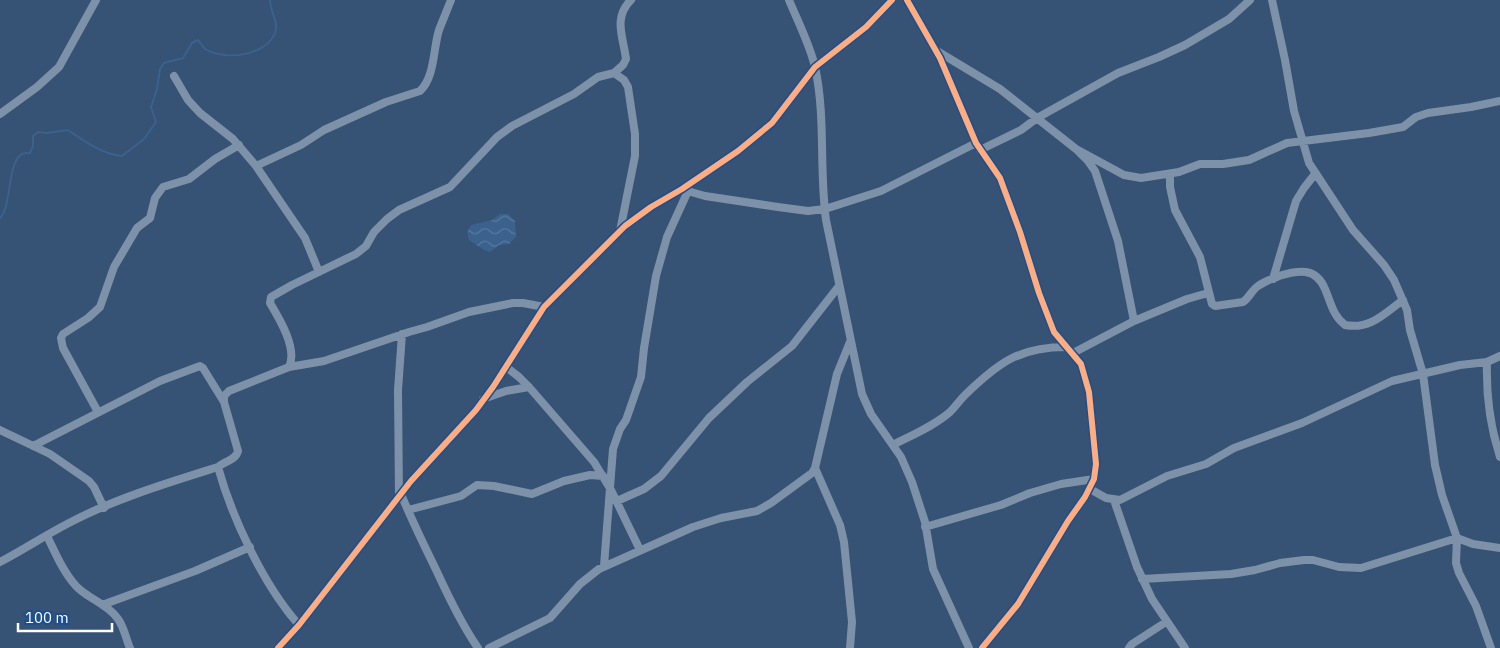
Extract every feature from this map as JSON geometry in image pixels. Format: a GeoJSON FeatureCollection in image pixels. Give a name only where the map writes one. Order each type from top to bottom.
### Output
{"type":"FeatureCollection","features":[{"type":"Feature","properties":{"kind":"street"},"geometry":{"type":"LineString","coordinates":[[0,114],[37,87],[59,67],[96,0]]}},
{"type":"Feature","properties":{"kind":"street"},"geometry":{"type":"LineString","coordinates":[[256,166],[301,145],[324,130],[386,102],[420,91],[424,87],[430,70],[439,31],[451,0]]}},
{"type":"Feature","properties":{"kind":"street"},"geometry":{"type":"LineString","coordinates":[[289,367],[292,358],[284,326],[270,300],[292,285],[356,254],[366,246],[381,224],[399,210],[450,187],[497,137],[512,126],[574,94],[598,77],[614,73],[623,65],[626,59],[620,18],[631,0]]}},
{"type":"Feature","properties":{"kind":"street"},"geometry":{"type":"LineString","coordinates":[[788,0],[815,67],[822,122],[825,209],[850,342],[862,394],[872,414],[901,457],[912,482],[925,528],[933,569],[969,648]]}},
{"type":"Feature","properties":{"kind":"street"},"geometry":{"type":"LineString","coordinates":[[278,648],[299,625],[411,481],[484,399],[544,307],[620,231],[650,207],[685,190],[772,123],[815,67],[866,27],[892,0]]}},
{"type":"Feature","properties":{"kind":"street"},"geometry":{"type":"LineString","coordinates":[[907,0],[936,50],[978,147],[1005,188],[1039,293],[1054,332],[1081,364],[1089,392],[1096,464],[1094,480],[1018,604],[982,648]]}},
{"type":"Feature","properties":{"kind":"street"},"geometry":{"type":"LineString","coordinates":[[685,190],[705,196],[808,211],[825,209],[881,191],[978,147],[1021,130],[1037,118],[1118,73],[1159,57],[1185,44],[1229,19],[1250,0]]}},
{"type":"Feature","properties":{"kind":"street"},"geometry":{"type":"LineString","coordinates":[[1272,0],[1294,111],[1309,163],[1353,230],[1384,265],[1394,280],[1403,300],[1423,374],[1435,465],[1442,495],[1456,538],[1459,573],[1476,606],[1491,648]]}},
{"type":"Feature","properties":{"kind":"street"},"geometry":{"type":"LineString","coordinates":[[936,50],[1000,89],[1076,149],[1088,161],[1095,171],[1118,241],[1134,321]]}},
{"type":"Feature","properties":{"kind":"street"},"geometry":{"type":"LineString","coordinates":[[614,73],[624,80],[628,88],[636,134],[636,156],[620,231]]}},
{"type":"Feature","properties":{"kind":"street"},"geometry":{"type":"LineString","coordinates":[[174,76],[188,100],[200,113],[233,139],[256,166],[305,238],[319,272]]}},
{"type":"Feature","properties":{"kind":"street"},"geometry":{"type":"LineString","coordinates":[[1076,149],[1124,175],[1134,178],[1170,174],[1200,164],[1223,164],[1249,160],[1287,143],[1402,127],[1416,117],[1428,113],[1471,108],[1500,101]]}},
{"type":"Feature","properties":{"kind":"street"},"geometry":{"type":"LineString","coordinates":[[98,412],[67,356],[61,338],[63,334],[88,318],[100,307],[114,267],[137,228],[150,218],[154,198],[158,192],[168,184],[189,179],[215,159],[238,145]]}},
{"type":"Feature","properties":{"kind":"street"},"geometry":{"type":"LineString","coordinates":[[1170,174],[1170,187],[1175,210],[1200,257],[1208,293],[1212,304],[1215,306],[1242,302],[1257,287],[1273,279],[1298,271],[1311,273],[1322,283],[1330,306],[1345,326],[1361,326],[1378,320],[1403,300]]}},
{"type":"Feature","properties":{"kind":"street"},"geometry":{"type":"LineString","coordinates":[[1273,279],[1296,201],[1315,174]]}},
{"type":"Feature","properties":{"kind":"street"},"geometry":{"type":"LineString","coordinates":[[604,566],[612,458],[620,429],[626,420],[641,377],[645,339],[656,276],[667,237],[685,190]]}},
{"type":"Feature","properties":{"kind":"street"},"geometry":{"type":"LineString","coordinates":[[617,501],[644,489],[661,476],[708,418],[796,341],[839,286]]}},
{"type":"Feature","properties":{"kind":"street"},"geometry":{"type":"LineString","coordinates":[[1073,353],[1134,321],[1187,299],[1208,293]]}},
{"type":"Feature","properties":{"kind":"street"},"geometry":{"type":"LineString","coordinates":[[224,402],[224,396],[229,391],[289,367],[324,361],[469,312],[494,306],[523,303],[544,307]]}},
{"type":"Feature","properties":{"kind":"street"},"geometry":{"type":"LineString","coordinates":[[402,334],[398,390],[400,496],[450,601],[478,648]]}},
{"type":"Feature","properties":{"kind":"street"},"geometry":{"type":"LineString","coordinates":[[489,648],[550,618],[580,584],[604,566],[692,527],[721,518],[757,511],[799,484],[812,473],[815,468],[837,374],[850,342]]}},
{"type":"Feature","properties":{"kind":"street"},"geometry":{"type":"LineString","coordinates":[[894,445],[950,412],[965,395],[1004,362],[1044,347],[1066,347]]}},
{"type":"Feature","properties":{"kind":"street"},"geometry":{"type":"LineString","coordinates":[[1090,489],[1114,500],[1126,498],[1167,476],[1206,464],[1234,448],[1288,429],[1392,381],[1460,365],[1487,362],[1500,356]]}},
{"type":"Feature","properties":{"kind":"street"},"geometry":{"type":"LineString","coordinates":[[1487,362],[1486,387],[1488,409],[1500,457]]}},
{"type":"Feature","properties":{"kind":"street"},"geometry":{"type":"LineString","coordinates":[[0,562],[68,523],[174,481],[218,467],[234,458],[238,451],[224,402],[200,366],[160,381],[33,446]]}},
{"type":"Feature","properties":{"kind":"street"},"geometry":{"type":"LineString","coordinates":[[506,367],[529,387],[594,462],[617,501],[640,550]]}},
{"type":"Feature","properties":{"kind":"street"},"geometry":{"type":"LineString","coordinates":[[484,399],[506,391],[529,387]]}},
{"type":"Feature","properties":{"kind":"street"},"geometry":{"type":"LineString","coordinates":[[0,430],[50,454],[88,481],[94,487],[104,508]]}},
{"type":"Feature","properties":{"kind":"street"},"geometry":{"type":"LineString","coordinates":[[218,467],[236,516],[274,594],[299,625]]}},
{"type":"Feature","properties":{"kind":"street"},"geometry":{"type":"LineString","coordinates":[[815,468],[840,525],[844,542],[852,622],[850,648]]}},
{"type":"Feature","properties":{"kind":"street"},"geometry":{"type":"LineString","coordinates":[[408,510],[461,496],[477,485],[494,486],[532,494],[564,481],[590,475],[603,476]]}},
{"type":"Feature","properties":{"kind":"street"},"geometry":{"type":"LineString","coordinates":[[925,528],[1001,505],[1030,493],[1061,484],[1094,480]]}},
{"type":"Feature","properties":{"kind":"street"},"geometry":{"type":"LineString","coordinates":[[1114,500],[1142,579],[1166,622],[1185,648]]}},
{"type":"Feature","properties":{"kind":"street"},"geometry":{"type":"LineString","coordinates":[[47,536],[69,577],[76,586],[109,609],[118,618],[130,648]]}},
{"type":"Feature","properties":{"kind":"street"},"geometry":{"type":"LineString","coordinates":[[1142,579],[1231,574],[1280,563],[1304,560],[1313,560],[1338,567],[1361,568],[1456,538],[1473,544],[1500,548]]}},
{"type":"Feature","properties":{"kind":"street"},"geometry":{"type":"LineString","coordinates":[[102,605],[195,571],[250,547]]}},
{"type":"Feature","properties":{"kind":"street"},"geometry":{"type":"LineString","coordinates":[[1129,648],[1132,644],[1166,622]]}},
{"type":"Feature","properties":{"kind":"water"},"geometry":{"type":"Polygon","coordinates":[[[500,214],[508,214],[515,221],[516,237],[509,244],[499,245],[490,252],[469,240],[467,232],[471,225],[492,220],[500,214]]]}},
{"type":"Feature","properties":{"kind":"waterway"},"geometry":{"type":"LineString","coordinates":[[0,218],[4,212],[14,166],[22,154],[30,153],[33,146],[33,136],[38,132],[47,133],[68,130],[100,150],[122,156],[144,139],[156,122],[151,107],[157,89],[160,69],[164,63],[183,58],[192,43],[198,40],[205,49],[223,55],[244,54],[263,47],[270,41],[276,29],[270,0]]}},
{"type":"Feature","properties":{"kind":"cycle path"},"geometry":{"type":"LineString","coordinates":[[278,648],[299,625],[411,481],[476,410],[493,387],[544,307],[625,226],[738,151],[772,123],[815,67],[866,27],[892,0]]}},
{"type":"Feature","properties":{"kind":"cycle path"},"geometry":{"type":"LineString","coordinates":[[907,0],[940,58],[976,143],[1000,178],[1054,332],[1081,364],[1089,392],[1096,464],[1094,479],[1085,497],[1068,521],[1018,604],[982,648]]}}]}
